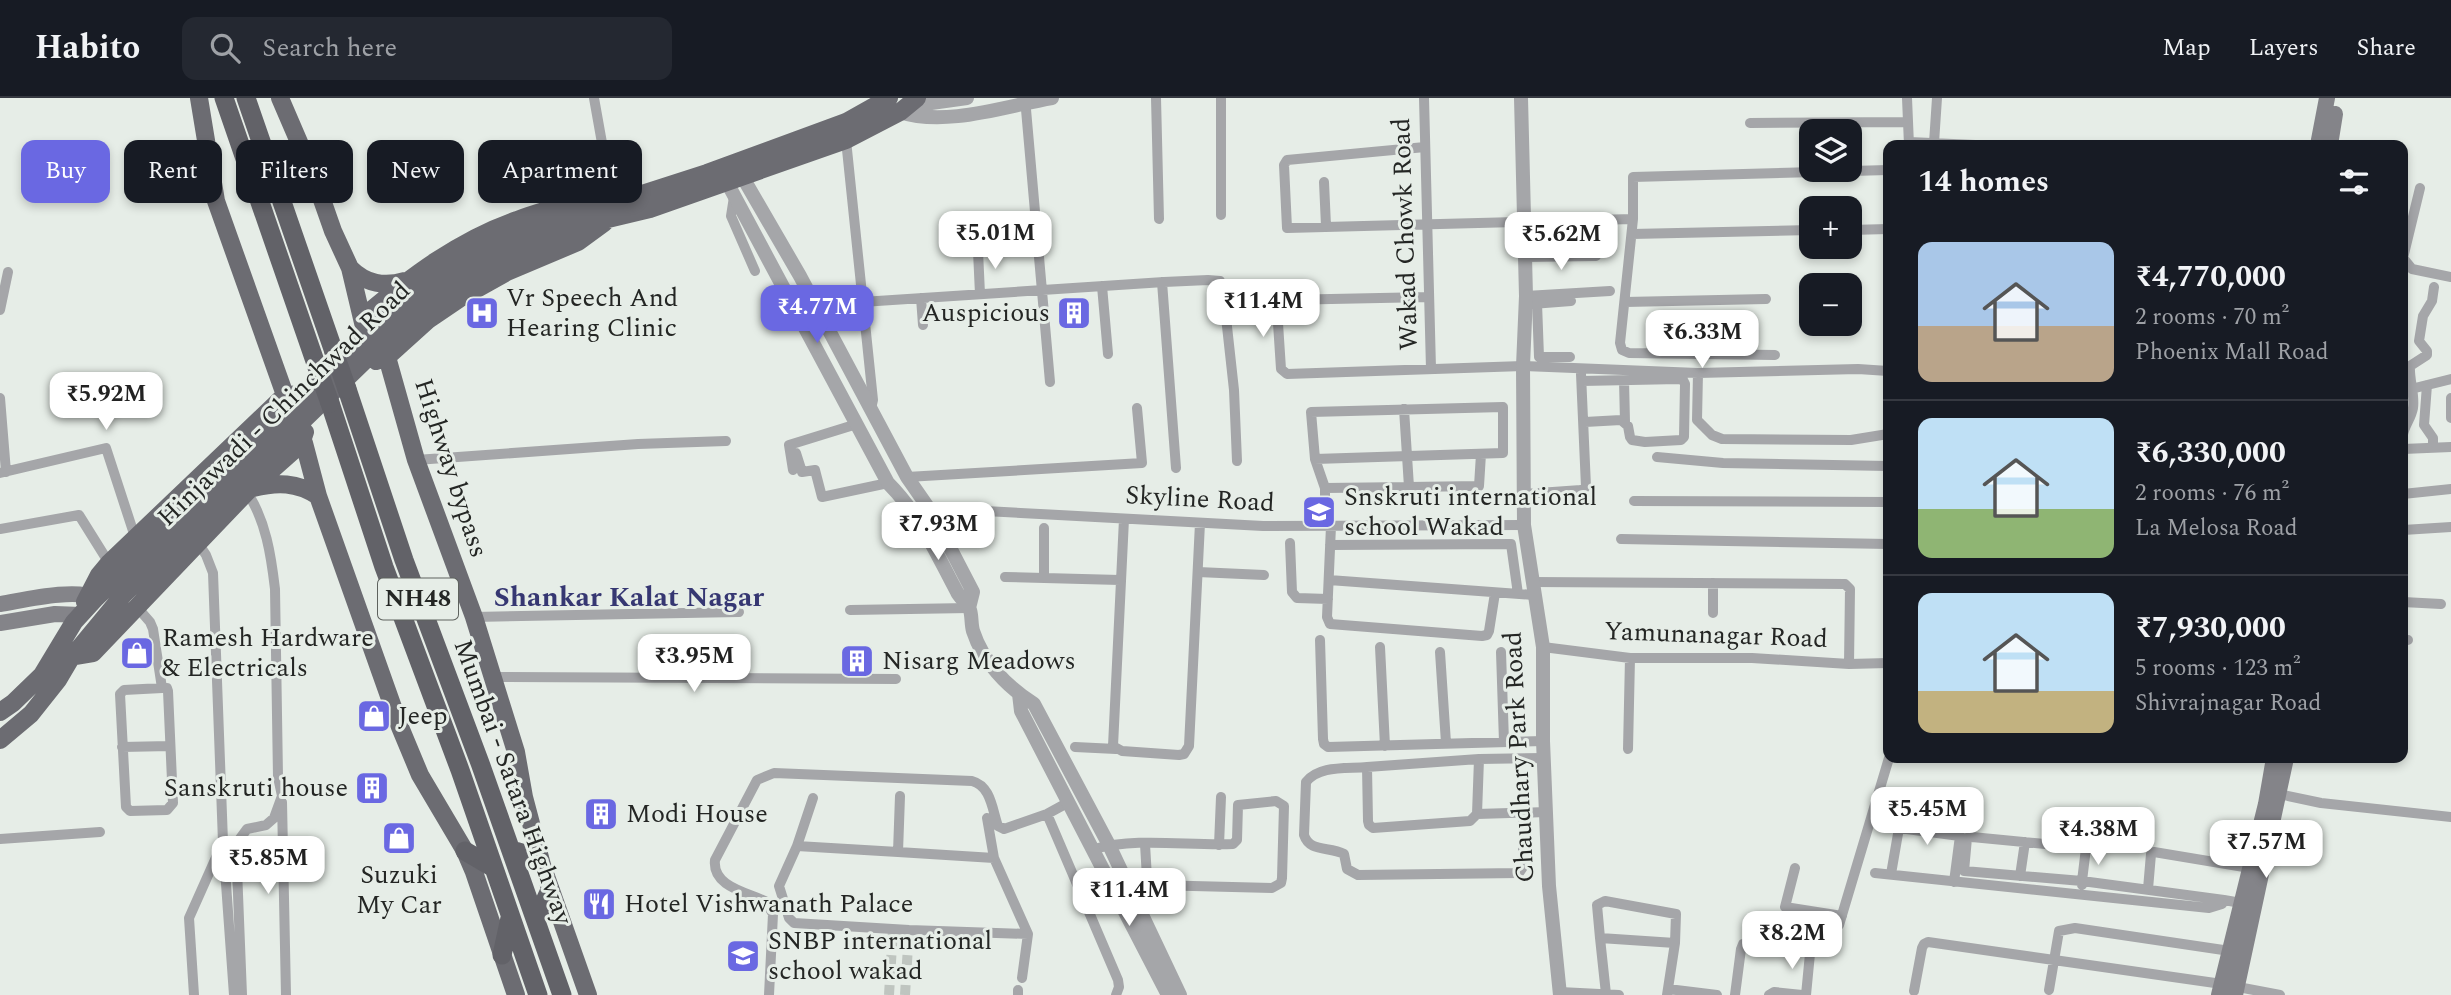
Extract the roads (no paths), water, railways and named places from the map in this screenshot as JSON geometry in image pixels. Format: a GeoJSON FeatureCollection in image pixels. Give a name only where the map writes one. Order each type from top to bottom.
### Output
{"type":"FeatureCollection","features":[{"type":"Feature","properties":{"kind":"highway","name":"NH48"},"geometry":{"type":"LineString","coordinates":[[224,98],[317,367],[317,402]]}},
{"type":"Feature","properties":{"kind":"highway","name":"Mumbai - Satara Highway"},"geometry":{"type":"LineString","coordinates":[[246,98],[404,560],[562,995]]}},
{"type":"Feature","properties":{"kind":"highway","name":"Mumbai - Satara Highway"},"geometry":{"type":"LineString","coordinates":[[317,402],[384,567],[460,770],[538,995]]}},
{"type":"Feature","properties":{"kind":"highway"},"geometry":{"type":"LineString","coordinates":[[511,850],[540,858]]}},
{"type":"Feature","properties":{"kind":"highway"},"geometry":{"type":"LineString","coordinates":[[465,851],[494,868]]}},
{"type":"Feature","properties":{"kind":"highway"},"geometry":{"type":"LineString","coordinates":[[536,920],[550,890]]}},
{"type":"Feature","properties":{"kind":"highway"},"geometry":{"type":"LineString","coordinates":[[502,955],[510,916]]}},
{"type":"Feature","properties":{"kind":"main road"},"geometry":{"type":"LineString","coordinates":[[199,98],[216,201],[285,395]]}},
{"type":"Feature","properties":{"kind":"main road"},"geometry":{"type":"LineString","coordinates":[[280,98],[314,177],[333,231],[351,268],[366,338]]}},
{"type":"Feature","properties":{"kind":"main road","name":"Hinjawadi - Chinchwad Road"},"geometry":{"type":"LineString","coordinates":[[733,177],[889,98]]}},
{"type":"Feature","properties":{"kind":"main road"},"geometry":{"type":"LineString","coordinates":[[2319,140],[2327,98]]}},
{"type":"Feature","properties":{"kind":"main road"},"geometry":{"type":"LineString","coordinates":[[2331,140],[2337,98]]}},
{"type":"Feature","properties":{"kind":"main road","name":"Hinjawadi - Chinchwad Road"},"geometry":{"type":"LineString","coordinates":[[64,655],[317,402],[366,338],[408,298],[443,274],[522,233],[733,177],[846,141],[910,104]]}},
{"type":"Feature","properties":{"kind":"main road"},"geometry":{"type":"LineString","coordinates":[[363,317],[436,261],[516,220],[572,203],[612,210]]}},
{"type":"Feature","properties":{"kind":"main road"},"geometry":{"type":"LineString","coordinates":[[356,368],[387,357],[428,320],[459,299],[507,272],[578,243],[612,210]]}},
{"type":"Feature","properties":{"kind":"main road","name":"Hinjawadi - Chinchwad Road"},"geometry":{"type":"LineString","coordinates":[[92,596],[356,368],[418,309],[451,286],[528,247],[612,210]]}},
{"type":"Feature","properties":{"kind":"main road"},"geometry":{"type":"LineString","coordinates":[[351,268],[364,279],[377,284],[408,280]]}},
{"type":"Feature","properties":{"kind":"main road","name":"Highway bypass"},"geometry":{"type":"LineString","coordinates":[[387,357],[416,460],[474,617],[493,677],[516,752],[524,797],[540,858],[588,995]]}},
{"type":"Feature","properties":{"kind":"main road"},"geometry":{"type":"LineString","coordinates":[[0,712],[64,655],[93,653],[198,542],[301,444],[317,402],[285,395]]}},
{"type":"Feature","properties":{"kind":"main road"},"geometry":{"type":"LineString","coordinates":[[1,737],[31,714],[58,680],[64,655],[80,615],[109,563],[285,395]]}},
{"type":"Feature","properties":{"kind":"main road"},"geometry":{"type":"LineString","coordinates":[[304,443],[318,496],[400,727],[420,775],[465,851],[516,995]]}},
{"type":"Feature","properties":{"kind":"main road"},"geometry":{"type":"LineString","coordinates":[[250,490],[269,484],[291,484],[318,496]]}},
{"type":"Feature","properties":{"kind":"main road"},"geometry":{"type":"LineString","coordinates":[[0,604],[53,596],[92,596]]}},
{"type":"Feature","properties":{"kind":"main road"},"geometry":{"type":"LineString","coordinates":[[0,623],[55,614],[80,615]]}},
{"type":"Feature","properties":{"kind":"main road"},"geometry":{"type":"LineString","coordinates":[[2228,990],[2274,793],[2274,763]]}},
{"type":"Feature","properties":{"kind":"main road"},"geometry":{"type":"LineString","coordinates":[[2228,990],[2230,951],[2241,903],[2284,763]]}},
{"type":"Feature","properties":{"kind":"street"},"geometry":{"type":"LineString","coordinates":[[594,98],[612,210]]}},
{"type":"Feature","properties":{"kind":"street"},"geometry":{"type":"LineString","coordinates":[[910,104],[967,98]]}},
{"type":"Feature","properties":{"kind":"street"},"geometry":{"type":"LineString","coordinates":[[910,104],[921,117],[949,117],[1025,100],[1052,98]]}},
{"type":"Feature","properties":{"kind":"street"},"geometry":{"type":"LineString","coordinates":[[1156,98],[1159,219]]}},
{"type":"Feature","properties":{"kind":"street"},"geometry":{"type":"LineString","coordinates":[[1221,98],[1222,215]]}},
{"type":"Feature","properties":{"kind":"street","name":"Wakad Chowk Road"},"geometry":{"type":"LineString","coordinates":[[1424,98],[1431,369]]}},
{"type":"Feature","properties":{"kind":"street","name":"Chaudhary Park Road"},"geometry":{"type":"LineString","coordinates":[[1521,98],[1525,257],[1530,301],[1523,366],[1524,525],[1543,647],[1543,741],[1549,886],[1560,994]]}},
{"type":"Feature","properties":{"kind":"street"},"geometry":{"type":"LineString","coordinates":[[1908,98],[1909,140]]}},
{"type":"Feature","properties":{"kind":"street"},"geometry":{"type":"LineString","coordinates":[[1934,140],[1937,98]]}},
{"type":"Feature","properties":{"kind":"street"},"geometry":{"type":"LineString","coordinates":[[1025,100],[1050,382]]}},
{"type":"Feature","properties":{"kind":"street"},"geometry":{"type":"LineString","coordinates":[[1751,123],[1908,121]]}},
{"type":"Feature","properties":{"kind":"street"},"geometry":{"type":"LineString","coordinates":[[846,141],[872,409]]}},
{"type":"Feature","properties":{"kind":"street"},"geometry":{"type":"LineString","coordinates":[[1425,147],[1287,160],[1284,165],[1287,228],[1633,219]]}},
{"type":"Feature","properties":{"kind":"street"},"geometry":{"type":"LineString","coordinates":[[1775,355],[1629,353],[1622,350],[1620,343],[1633,219],[1633,177],[1883,170]]}},
{"type":"Feature","properties":{"kind":"street"},"geometry":{"type":"LineString","coordinates":[[733,177],[730,216],[755,271]]}},
{"type":"Feature","properties":{"kind":"street"},"geometry":{"type":"LineString","coordinates":[[733,177],[800,276],[907,477],[932,513],[973,592],[969,608],[973,630],[982,650],[997,672],[1034,705],[1137,920],[1180,995]]}},
{"type":"Feature","properties":{"kind":"street"},"geometry":{"type":"LineString","coordinates":[[733,177],[888,483],[912,510],[944,564],[958,595],[969,608]]}},
{"type":"Feature","properties":{"kind":"street"},"geometry":{"type":"LineString","coordinates":[[1324,182],[1326,226]]}},
{"type":"Feature","properties":{"kind":"street"},"geometry":{"type":"LineString","coordinates":[[2408,237],[2420,188]]}},
{"type":"Feature","properties":{"kind":"street"},"geometry":{"type":"LineString","coordinates":[[1862,230],[1883,229]]}},
{"type":"Feature","properties":{"kind":"street"},"geometry":{"type":"LineString","coordinates":[[1632,234],[1799,230]]}},
{"type":"Feature","properties":{"kind":"street"},"geometry":{"type":"LineString","coordinates":[[978,251],[980,294]]}},
{"type":"Feature","properties":{"kind":"street"},"geometry":{"type":"LineString","coordinates":[[1525,257],[1596,256]]}},
{"type":"Feature","properties":{"kind":"street"},"geometry":{"type":"LineString","coordinates":[[2408,264],[2412,269],[2451,277]]}},
{"type":"Feature","properties":{"kind":"street"},"geometry":{"type":"LineString","coordinates":[[0,310],[8,272]]}},
{"type":"Feature","properties":{"kind":"street"},"geometry":{"type":"LineString","coordinates":[[862,302],[1041,289],[1220,281],[1234,390],[1237,461]]}},
{"type":"Feature","properties":{"kind":"street"},"geometry":{"type":"LineString","coordinates":[[1162,282],[1177,468]]}},
{"type":"Feature","properties":{"kind":"street"},"geometry":{"type":"LineString","coordinates":[[1102,286],[1108,354]]}},
{"type":"Feature","properties":{"kind":"street"},"geometry":{"type":"LineString","coordinates":[[2408,382],[2410,366],[2427,355],[2425,347],[2419,341],[2423,316],[2432,301],[2434,287]]}},
{"type":"Feature","properties":{"kind":"street"},"geometry":{"type":"LineString","coordinates":[[1530,301],[1610,291]]}},
{"type":"Feature","properties":{"kind":"street"},"geometry":{"type":"LineString","coordinates":[[1429,296],[1282,300],[1277,308],[1281,369],[1287,374],[1523,366],[1699,373],[1883,371]]}},
{"type":"Feature","properties":{"kind":"street"},"geometry":{"type":"LineString","coordinates":[[921,298],[923,325]]}},
{"type":"Feature","properties":{"kind":"street"},"geometry":{"type":"LineString","coordinates":[[1625,302],[1766,299]]}},
{"type":"Feature","properties":{"kind":"street"},"geometry":{"type":"LineString","coordinates":[[1530,301],[1571,301]]}},
{"type":"Feature","properties":{"kind":"street"},"geometry":{"type":"LineString","coordinates":[[1530,301],[1539,357],[1570,357]]}},
{"type":"Feature","properties":{"kind":"street"},"geometry":{"type":"LineString","coordinates":[[1524,494],[1581,490],[1586,487],[1581,368]]}},
{"type":"Feature","properties":{"kind":"street"},"geometry":{"type":"LineString","coordinates":[[1699,373],[1697,420],[1712,435],[1722,439],[1851,440],[1883,435]]}},
{"type":"Feature","properties":{"kind":"street"},"geometry":{"type":"LineString","coordinates":[[1582,381],[1624,380],[1679,379],[1683,380],[1684,437],[1681,440],[1632,440],[1625,422],[1624,380]]}},
{"type":"Feature","properties":{"kind":"street"},"geometry":{"type":"LineString","coordinates":[[2408,390],[2451,379]]}},
{"type":"Feature","properties":{"kind":"street"},"geometry":{"type":"LineString","coordinates":[[2427,385],[2424,425],[2431,433],[2433,447]]}},
{"type":"Feature","properties":{"kind":"street"},"geometry":{"type":"LineString","coordinates":[[2408,393],[2413,408],[2408,422]]}},
{"type":"Feature","properties":{"kind":"street"},"geometry":{"type":"LineString","coordinates":[[0,398],[3,472],[106,448],[135,537]]}},
{"type":"Feature","properties":{"kind":"street"},"geometry":{"type":"LineString","coordinates":[[2451,398],[2451,418]]}},
{"type":"Feature","properties":{"kind":"street"},"geometry":{"type":"LineString","coordinates":[[1495,593],[1489,631],[1482,636],[1335,626],[1328,622],[1330,545],[1325,488],[1315,459],[1311,412],[1503,407],[1503,453]]}},
{"type":"Feature","properties":{"kind":"street"},"geometry":{"type":"LineString","coordinates":[[907,477],[1142,463],[1137,408]]}},
{"type":"Feature","properties":{"kind":"street"},"geometry":{"type":"LineString","coordinates":[[1404,410],[1409,487]]}},
{"type":"Feature","properties":{"kind":"street"},"geometry":{"type":"LineString","coordinates":[[1585,422],[1625,422]]}},
{"type":"Feature","properties":{"kind":"street"},"geometry":{"type":"LineString","coordinates":[[793,470],[789,444],[857,424]]}},
{"type":"Feature","properties":{"kind":"street"},"geometry":{"type":"LineString","coordinates":[[416,460],[638,444],[726,441]]}},
{"type":"Feature","properties":{"kind":"street"},"geometry":{"type":"LineString","coordinates":[[2408,449],[2451,447]]}},
{"type":"Feature","properties":{"kind":"street"},"geometry":{"type":"LineString","coordinates":[[796,453],[802,472],[815,470],[822,497],[888,483]]}},
{"type":"Feature","properties":{"kind":"street"},"geometry":{"type":"LineString","coordinates":[[1325,488],[1479,486],[1481,454]]}},
{"type":"Feature","properties":{"kind":"street"},"geometry":{"type":"LineString","coordinates":[[1315,459],[1524,454]]}},
{"type":"Feature","properties":{"kind":"street"},"geometry":{"type":"LineString","coordinates":[[1657,457],[1723,463],[1883,467]]}},
{"type":"Feature","properties":{"kind":"street"},"geometry":{"type":"LineString","coordinates":[[2408,493],[2451,489]]}},
{"type":"Feature","properties":{"kind":"street"},"geometry":{"type":"LineString","coordinates":[[250,490],[261,517],[275,589],[285,995]]}},
{"type":"Feature","properties":{"kind":"street"},"geometry":{"type":"LineString","coordinates":[[1634,501],[1883,502]]}},
{"type":"Feature","properties":{"kind":"street","name":"Skyline Road"},"geometry":{"type":"LineString","coordinates":[[912,510],[932,513],[985,511],[1263,526],[1524,525]]}},
{"type":"Feature","properties":{"kind":"street"},"geometry":{"type":"LineString","coordinates":[[0,529],[79,515],[109,563]]}},
{"type":"Feature","properties":{"kind":"street"},"geometry":{"type":"LineString","coordinates":[[1116,749],[1112,739],[1124,519]]}},
{"type":"Feature","properties":{"kind":"street"},"geometry":{"type":"LineString","coordinates":[[1075,747],[1179,755],[1188,751],[1200,523]]}},
{"type":"Feature","properties":{"kind":"street"},"geometry":{"type":"LineString","coordinates":[[2408,530],[2451,527]]}},
{"type":"Feature","properties":{"kind":"street"},"geometry":{"type":"LineString","coordinates":[[1044,528],[1044,578]]}},
{"type":"Feature","properties":{"kind":"street"},"geometry":{"type":"LineString","coordinates":[[1620,539],[1883,544]]}},
{"type":"Feature","properties":{"kind":"street"},"geometry":{"type":"LineString","coordinates":[[198,542],[213,573],[223,842],[234,995]]}},
{"type":"Feature","properties":{"kind":"street"},"geometry":{"type":"LineString","coordinates":[[1290,543],[1292,592],[1297,598],[1328,599]]}},
{"type":"Feature","properties":{"kind":"street"},"geometry":{"type":"LineString","coordinates":[[1330,545],[1511,544],[1518,594]]}},
{"type":"Feature","properties":{"kind":"street"},"geometry":{"type":"LineString","coordinates":[[1198,572],[1264,575]]}},
{"type":"Feature","properties":{"kind":"street"},"geometry":{"type":"LineString","coordinates":[[1005,577],[1121,580]]}},
{"type":"Feature","properties":{"kind":"street"},"geometry":{"type":"LineString","coordinates":[[1329,580],[1518,594],[1534,589],[1713,583],[1849,586],[1849,664]]}},
{"type":"Feature","properties":{"kind":"street"},"geometry":{"type":"LineString","coordinates":[[1713,583],[1713,613]]}},
{"type":"Feature","properties":{"kind":"street"},"geometry":{"type":"LineString","coordinates":[[2408,602],[2441,604]]}},
{"type":"Feature","properties":{"kind":"street"},"geometry":{"type":"LineString","coordinates":[[137,607],[153,629],[162,688]]}},
{"type":"Feature","properties":{"kind":"street"},"geometry":{"type":"LineString","coordinates":[[850,610],[969,608]]}},
{"type":"Feature","properties":{"kind":"street"},"geometry":{"type":"LineString","coordinates":[[474,617],[739,612]]}},
{"type":"Feature","properties":{"kind":"street"},"geometry":{"type":"LineString","coordinates":[[1320,640],[1324,744],[1333,748],[1543,741]]}},
{"type":"Feature","properties":{"kind":"street"},"geometry":{"type":"LineString","coordinates":[[1380,647],[1385,746]]}},
{"type":"Feature","properties":{"kind":"street","name":"Yamunanagar Road"},"geometry":{"type":"LineString","coordinates":[[1543,647],[1630,658],[1752,658],[1849,664],[1883,663]]}},
{"type":"Feature","properties":{"kind":"street"},"geometry":{"type":"LineString","coordinates":[[1440,652],[1446,743]]}},
{"type":"Feature","properties":{"kind":"street"},"geometry":{"type":"LineString","coordinates":[[1501,652],[1504,742]]}},
{"type":"Feature","properties":{"kind":"street"},"geometry":{"type":"LineString","coordinates":[[1628,750],[1630,658]]}},
{"type":"Feature","properties":{"kind":"street"},"geometry":{"type":"LineString","coordinates":[[493,677],[895,679]]}},
{"type":"Feature","properties":{"kind":"street"},"geometry":{"type":"LineString","coordinates":[[167,688],[170,746],[171,807],[167,810],[133,811],[125,807],[120,694],[124,690],[167,688]]}},
{"type":"Feature","properties":{"kind":"street"},"geometry":{"type":"LineString","coordinates":[[1019,694],[1021,711],[1069,802],[1102,847]]}},
{"type":"Feature","properties":{"kind":"street"},"geometry":{"type":"LineString","coordinates":[[122,747],[170,746]]}},
{"type":"Feature","properties":{"kind":"street"},"geometry":{"type":"LineString","coordinates":[[1524,812],[1523,867],[1519,873],[1358,875],[1347,869],[1343,854],[1339,851],[1314,848],[1306,842],[1304,835],[1306,782],[1321,771],[1544,758]]}},
{"type":"Feature","properties":{"kind":"street"},"geometry":{"type":"LineString","coordinates":[[1478,814],[1479,760]]}},
{"type":"Feature","properties":{"kind":"street"},"geometry":{"type":"LineString","coordinates":[[1795,867],[1785,907],[1841,921],[1888,763]]}},
{"type":"Feature","properties":{"kind":"street"},"geometry":{"type":"LineString","coordinates":[[1367,767],[1368,821],[1373,828],[1470,821],[1478,814],[1547,812]]}},
{"type":"Feature","properties":{"kind":"street"},"geometry":{"type":"LineString","coordinates":[[769,995],[773,914],[770,906],[765,901],[719,880],[714,870],[715,860],[757,780],[774,773],[972,781],[981,783],[986,790],[1001,829],[1047,814],[1069,802]]}},
{"type":"Feature","properties":{"kind":"street"},"geometry":{"type":"LineString","coordinates":[[2274,793],[2321,803],[2451,817]]}},
{"type":"Feature","properties":{"kind":"street"},"geometry":{"type":"LineString","coordinates":[[242,995],[236,844],[247,829],[266,825],[274,818],[282,796]]}},
{"type":"Feature","properties":{"kind":"street"},"geometry":{"type":"LineString","coordinates":[[898,852],[900,796]]}},
{"type":"Feature","properties":{"kind":"street"},"geometry":{"type":"LineString","coordinates":[[1219,845],[1221,797]]}},
{"type":"Feature","properties":{"kind":"street"},"geometry":{"type":"LineString","coordinates":[[813,798],[797,846],[779,886],[789,918],[794,923],[1028,934]]}},
{"type":"Feature","properties":{"kind":"street"},"geometry":{"type":"LineString","coordinates":[[1102,847],[1145,844],[1233,844],[1237,842],[1238,805],[1276,801],[1282,804],[1282,878],[1281,883],[1272,887],[1153,885],[1147,878],[1145,844]]}},
{"type":"Feature","properties":{"kind":"street"},"geometry":{"type":"LineString","coordinates":[[1047,814],[1118,980],[1116,995]]}},
{"type":"Feature","properties":{"kind":"street"},"geometry":{"type":"LineString","coordinates":[[987,818],[994,858],[1028,934],[1022,978]]}},
{"type":"Feature","properties":{"kind":"street"},"geometry":{"type":"LineString","coordinates":[[1891,874],[1899,828],[1960,836],[1954,882]]}},
{"type":"Feature","properties":{"kind":"street"},"geometry":{"type":"LineString","coordinates":[[0,839],[100,832]]}},
{"type":"Feature","properties":{"kind":"street"},"geometry":{"type":"LineString","coordinates":[[2080,895],[2082,881],[2086,848],[1967,838],[1964,871],[2082,881],[2241,903]]}},
{"type":"Feature","properties":{"kind":"street"},"geometry":{"type":"LineString","coordinates":[[194,995],[189,918],[223,842]]}},
{"type":"Feature","properties":{"kind":"street"},"geometry":{"type":"LineString","coordinates":[[2020,876],[2025,842]]}},
{"type":"Feature","properties":{"kind":"street"},"geometry":{"type":"LineString","coordinates":[[797,846],[994,858]]}},
{"type":"Feature","properties":{"kind":"street"},"geometry":{"type":"LineString","coordinates":[[2148,889],[2151,854],[2154,852],[2250,868]]}},
{"type":"Feature","properties":{"kind":"street"},"geometry":{"type":"LineString","coordinates":[[1875,873],[2209,908],[2222,904],[2224,900]]}},
{"type":"Feature","properties":{"kind":"street"},"geometry":{"type":"LineString","coordinates":[[1606,994],[1597,905],[1605,901],[1676,914],[1675,943],[1667,992],[1717,995]]}},
{"type":"Feature","properties":{"kind":"street"},"geometry":{"type":"LineString","coordinates":[[1137,920],[1168,995]]}},
{"type":"Feature","properties":{"kind":"street"},"geometry":{"type":"LineString","coordinates":[[2049,990],[2059,931],[2075,928],[2230,951]]}},
{"type":"Feature","properties":{"kind":"street"},"geometry":{"type":"LineString","coordinates":[[1769,995],[1774,992],[1804,995],[1812,933]]}},
{"type":"Feature","properties":{"kind":"street"},"geometry":{"type":"LineString","coordinates":[[1600,938],[1675,943]]}},
{"type":"Feature","properties":{"kind":"street"},"geometry":{"type":"LineString","coordinates":[[1914,991],[1924,944],[1928,942],[2054,960],[2228,990],[2280,995]]}},
{"type":"Feature","properties":{"kind":"street"},"geometry":{"type":"LineString","coordinates":[[1735,995],[1743,944],[1810,950]]}},
{"type":"Feature","properties":{"kind":"street"},"geometry":{"type":"LineString","coordinates":[[1157,995],[1159,977]]}},
{"type":"Feature","properties":{"kind":"street"},"geometry":{"type":"LineString","coordinates":[[1560,994],[1619,995]]}},
{"type":"Feature","properties":{"kind":"tunnel"},"geometry":{"type":"LineString","coordinates":[[889,995],[893,929]]}},
{"type":"Feature","properties":{"kind":"tunnel"},"geometry":{"type":"LineString","coordinates":[[905,995],[909,930]]}},
{"type":"Feature","properties":{"kind":"place","name":"Vr Speech And Hearing Clinic"},"geometry":{"type":"Point","coordinates":[482,313]}},
{"type":"Feature","properties":{"kind":"place","name":"Auspicious"},"geometry":{"type":"Point","coordinates":[1074,313]}},
{"type":"Feature","properties":{"kind":"place","name":"Snskruti international school Wakad"},"geometry":{"type":"Point","coordinates":[1319,512]}},
{"type":"Feature","properties":{"kind":"place","name":"Ramesh Hardware & Electricals"},"geometry":{"type":"Point","coordinates":[137,653]}},
{"type":"Feature","properties":{"kind":"place","name":"Nisarg Meadows"},"geometry":{"type":"Point","coordinates":[857,661]}},
{"type":"Feature","properties":{"kind":"place","name":"Jeep"},"geometry":{"type":"Point","coordinates":[374,716]}},
{"type":"Feature","properties":{"kind":"place","name":"Sanskruti house"},"geometry":{"type":"Point","coordinates":[372,788]}},
{"type":"Feature","properties":{"kind":"place","name":"Modi House"},"geometry":{"type":"Point","coordinates":[601,814]}},
{"type":"Feature","properties":{"kind":"place","name":"Suzuki My Car"},"geometry":{"type":"Point","coordinates":[399,838]}},
{"type":"Feature","properties":{"kind":"place","name":"Hotel Vishwanath Palace"},"geometry":{"type":"Point","coordinates":[599,904]}},
{"type":"Feature","properties":{"kind":"place","name":"SNBP international school wakad"},"geometry":{"type":"Point","coordinates":[743,956]}},
{"type":"Feature","properties":{"kind":"district","name":"Shankar Kalat Nagar"},"geometry":{"type":"Point","coordinates":[629,597]}}]}
